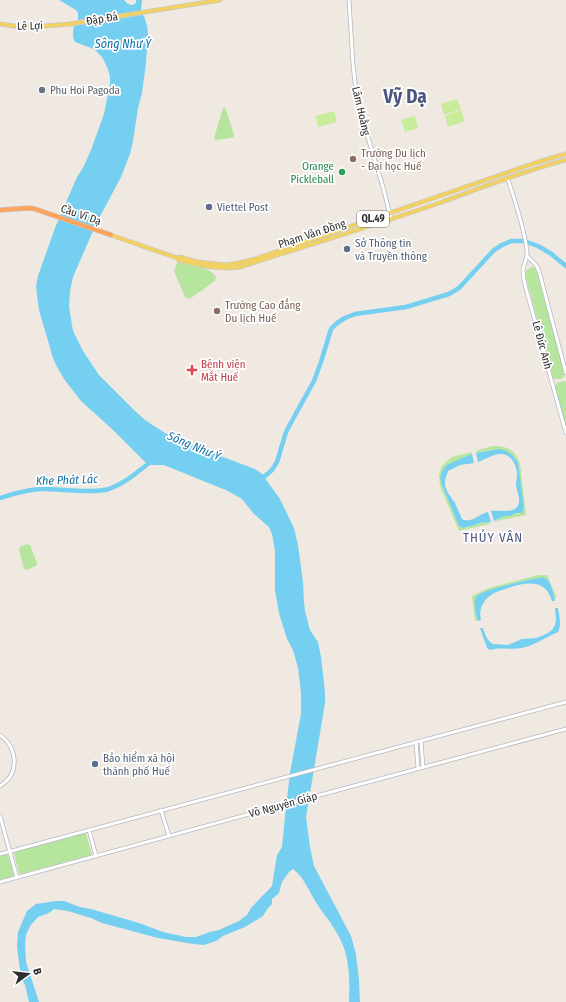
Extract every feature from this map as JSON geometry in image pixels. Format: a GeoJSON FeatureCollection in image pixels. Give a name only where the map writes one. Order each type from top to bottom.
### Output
{"type":"FeatureCollection","features":[{"type":"Feature","properties":{"kind":"highway","name":"Cầu Vĩ Dạ"},"geometry":{"type":"LineString","coordinates":[[0,210],[29,208],[45,212],[111,235]]}},
{"type":"Feature","properties":{"kind":"main road","name":"Đập Đá"},"geometry":{"type":"LineString","coordinates":[[60,25],[220,0]]}},
{"type":"Feature","properties":{"kind":"main road","name":"Lê Lợi"},"geometry":{"type":"LineString","coordinates":[[0,24],[14,26],[60,25]]}},
{"type":"Feature","properties":{"kind":"main road","name":"Phạm Văn Đồng"},"geometry":{"type":"LineString","coordinates":[[177,258],[180,257],[197,262],[215,264],[234,264],[252,260],[538,162],[566,154]]}},
{"type":"Feature","properties":{"kind":"main road","name":"Phạm Văn Đồng"},"geometry":{"type":"LineString","coordinates":[[111,235],[179,260],[197,265],[215,268],[240,266],[392,219],[540,167],[566,160]]}},
{"type":"Feature","properties":{"kind":"street","name":"Lâm Hoằng"},"geometry":{"type":"LineString","coordinates":[[349,0],[356,91],[363,121],[392,219]]}},
{"type":"Feature","properties":{"kind":"street","name":"Lê Đức Anh"},"geometry":{"type":"LineString","coordinates":[[508,179],[525,237],[528,257],[524,269],[525,285],[566,433]]}},
{"type":"Feature","properties":{"kind":"street","name":"Lê Đức Anh"},"geometry":{"type":"LineString","coordinates":[[528,257],[536,265],[539,272],[566,373]]}},
{"type":"Feature","properties":{"kind":"street"},"geometry":{"type":"LineString","coordinates":[[0,854],[566,702]]}},
{"type":"Feature","properties":{"kind":"street","name":"Võ Nguyên Giáp"},"geometry":{"type":"LineString","coordinates":[[0,882],[566,729]]}},
{"type":"Feature","properties":{"kind":"street"},"geometry":{"type":"LineString","coordinates":[[0,735],[11,747],[14,765],[10,776],[0,786]]}},
{"type":"Feature","properties":{"kind":"street"},"geometry":{"type":"LineString","coordinates":[[421,741],[423,767]]}},
{"type":"Feature","properties":{"kind":"street"},"geometry":{"type":"LineString","coordinates":[[416,742],[418,768]]}},
{"type":"Feature","properties":{"kind":"street"},"geometry":{"type":"LineString","coordinates":[[161,810],[168,836]]}},
{"type":"Feature","properties":{"kind":"street"},"geometry":{"type":"LineString","coordinates":[[0,816],[17,878]]}},
{"type":"Feature","properties":{"kind":"street"},"geometry":{"type":"LineString","coordinates":[[89,830],[96,856]]}},
{"type":"Feature","properties":{"kind":"green space"},"geometry":{"type":"Polygon","coordinates":[[[457,99],[461,109],[444,115],[441,104],[457,99]]]}},
{"type":"Feature","properties":{"kind":"green space"},"geometry":{"type":"Polygon","coordinates":[[[223,108],[226,110],[234,137],[216,140],[214,138],[223,108]]]}},
{"type":"Feature","properties":{"kind":"green space"},"geometry":{"type":"Polygon","coordinates":[[[461,110],[465,121],[448,127],[445,116],[461,110]]]}},
{"type":"Feature","properties":{"kind":"green space"},"geometry":{"type":"Polygon","coordinates":[[[334,111],[337,122],[318,127],[315,116],[334,111]]]}},
{"type":"Feature","properties":{"kind":"green space"},"geometry":{"type":"Polygon","coordinates":[[[415,116],[418,128],[405,132],[401,120],[415,116]]]}},
{"type":"Feature","properties":{"kind":"green space"},"geometry":{"type":"Polygon","coordinates":[[[179,262],[196,265],[209,270],[216,277],[215,281],[191,298],[189,299],[185,297],[174,271],[177,263],[179,262]]]}},
{"type":"Feature","properties":{"kind":"green space"},"geometry":{"type":"Polygon","coordinates":[[[532,267],[535,268],[537,272],[565,374],[564,377],[560,379],[555,379],[553,377],[526,278],[526,271],[532,267]]]}},
{"type":"Feature","properties":{"kind":"green space"},"geometry":{"type":"Polygon","coordinates":[[[563,381],[566,382],[566,427],[555,386],[557,383],[563,381]]]}},
{"type":"Feature","properties":{"kind":"green space"},"geometry":{"type":"Polygon","coordinates":[[[493,446],[507,448],[513,452],[518,459],[520,464],[526,515],[494,522],[506,515],[518,514],[523,511],[524,507],[518,463],[515,458],[511,454],[500,450],[476,453],[478,450],[493,446]]]}},
{"type":"Feature","properties":{"kind":"green space"},"geometry":{"type":"Polygon","coordinates":[[[471,452],[472,454],[462,458],[443,470],[441,478],[442,485],[459,526],[464,528],[482,523],[491,523],[459,531],[440,486],[439,475],[442,466],[452,457],[471,452]]]}},
{"type":"Feature","properties":{"kind":"green space"},"geometry":{"type":"Polygon","coordinates":[[[27,544],[30,545],[37,563],[36,566],[26,570],[24,569],[19,550],[20,547],[27,544]]]}},
{"type":"Feature","properties":{"kind":"green space"},"geometry":{"type":"Polygon","coordinates":[[[539,575],[547,575],[556,596],[555,600],[551,586],[545,579],[532,579],[510,584],[480,594],[476,597],[475,605],[478,621],[475,620],[472,596],[489,588],[539,575]]]}},
{"type":"Feature","properties":{"kind":"green space"},"geometry":{"type":"Polygon","coordinates":[[[84,832],[86,834],[92,854],[91,855],[21,874],[19,873],[14,854],[15,851],[84,832]]]}},
{"type":"Feature","properties":{"kind":"green space"},"geometry":{"type":"Polygon","coordinates":[[[7,854],[14,875],[12,877],[0,880],[0,855],[7,854]]]}},
{"type":"Feature","properties":{"kind":"water"},"geometry":{"type":"Polygon","coordinates":[[[59,0],[124,0],[128,4],[133,5],[136,3],[136,0],[142,0],[141,11],[78,20],[78,13],[76,10],[59,0]]]}},
{"type":"Feature","properties":{"kind":"water","name":"Sông Như Ý"},"geometry":{"type":"Polygon","coordinates":[[[142,15],[144,16],[148,33],[146,63],[133,141],[130,154],[121,177],[96,224],[73,277],[69,307],[73,331],[83,351],[99,375],[145,420],[165,433],[255,469],[262,474],[280,499],[294,528],[303,582],[305,611],[310,630],[318,642],[325,692],[325,703],[306,817],[310,847],[314,866],[351,936],[356,954],[360,1002],[349,1002],[348,965],[344,947],[340,938],[316,903],[302,879],[293,869],[282,882],[279,893],[272,899],[272,904],[263,916],[245,927],[204,945],[158,938],[102,923],[68,911],[54,909],[49,913],[38,917],[30,926],[26,935],[26,962],[39,1002],[29,1002],[25,985],[21,978],[17,947],[18,932],[27,911],[36,904],[64,901],[80,907],[139,923],[163,932],[186,937],[196,937],[219,930],[239,921],[247,915],[251,908],[272,886],[277,855],[282,847],[290,773],[301,714],[301,692],[298,668],[279,613],[275,590],[275,551],[272,534],[269,527],[253,513],[242,499],[228,491],[164,465],[151,465],[145,462],[81,401],[64,379],[53,358],[39,310],[36,286],[38,276],[55,228],[77,177],[91,150],[104,114],[110,84],[110,76],[102,57],[94,49],[75,42],[73,36],[74,26],[142,15]]]}},
{"type":"Feature","properties":{"kind":"water"},"geometry":{"type":"Polygon","coordinates":[[[499,449],[510,453],[518,463],[524,507],[522,513],[504,516],[494,521],[491,511],[514,510],[519,503],[515,464],[508,456],[504,454],[496,454],[478,462],[476,453],[499,449]]]}},
{"type":"Feature","properties":{"kind":"water"},"geometry":{"type":"Polygon","coordinates":[[[472,454],[474,463],[460,465],[448,471],[445,486],[462,519],[472,520],[488,512],[491,522],[463,528],[459,526],[440,478],[447,465],[472,454]]]}},
{"type":"Feature","properties":{"kind":"water"},"geometry":{"type":"Polygon","coordinates":[[[538,578],[545,578],[549,582],[555,601],[552,601],[548,592],[535,584],[510,587],[494,593],[487,598],[481,608],[481,620],[478,621],[475,599],[479,594],[538,578]]]}},
{"type":"Feature","properties":{"kind":"water"},"geometry":{"type":"Polygon","coordinates":[[[555,608],[558,608],[560,623],[558,632],[527,647],[490,650],[487,648],[480,628],[483,628],[485,635],[493,644],[508,645],[522,639],[537,638],[548,633],[555,625],[555,608]]]}},
{"type":"Feature","properties":{"kind":"waterway","name":"Sông Như Ý"},"geometry":{"type":"LineString","coordinates":[[259,478],[265,476],[272,470],[277,462],[286,432],[314,381],[331,329],[337,323],[355,314],[406,307],[449,294],[459,288],[494,250],[511,241],[524,241],[538,246],[550,253],[566,266]]}},
{"type":"Feature","properties":{"kind":"waterway","name":"Khe Phát Lác"},"geometry":{"type":"LineString","coordinates":[[0,498],[36,489],[88,491],[106,490],[126,480],[152,461]]}},
{"type":"Feature","properties":{"kind":"place","name":"Phu Hoi Pagoda"},"geometry":{"type":"Point","coordinates":[42,90]}},
{"type":"Feature","properties":{"kind":"place","name":"Trường Du lịch - Đại học Huế"},"geometry":{"type":"Point","coordinates":[353,159]}},
{"type":"Feature","properties":{"kind":"place","name":"Orange Pickleball"},"geometry":{"type":"Point","coordinates":[342,172]}},
{"type":"Feature","properties":{"kind":"place","name":"Viettel Post"},"geometry":{"type":"Point","coordinates":[209,207]}},
{"type":"Feature","properties":{"kind":"place","name":"Sở Thông tin và Truyền thông"},"geometry":{"type":"Point","coordinates":[347,249]}},
{"type":"Feature","properties":{"kind":"place","name":"Trường Cao đẳng Du lịch Huế"},"geometry":{"type":"Point","coordinates":[217,311]}},
{"type":"Feature","properties":{"kind":"place","name":"Bệnh viện Mắt Huế"},"geometry":{"type":"Point","coordinates":[192,370]}},
{"type":"Feature","properties":{"kind":"place","name":"Bảo hiểm xã hội thành phố Huế"},"geometry":{"type":"Point","coordinates":[95,764]}},
{"type":"Feature","properties":{"kind":"district","name":"Vỹ Dạ"},"geometry":{"type":"Point","coordinates":[405,96]}},
{"type":"Feature","properties":{"kind":"district","name":"THỦY VÂN"},"geometry":{"type":"Point","coordinates":[493,537]}}]}
